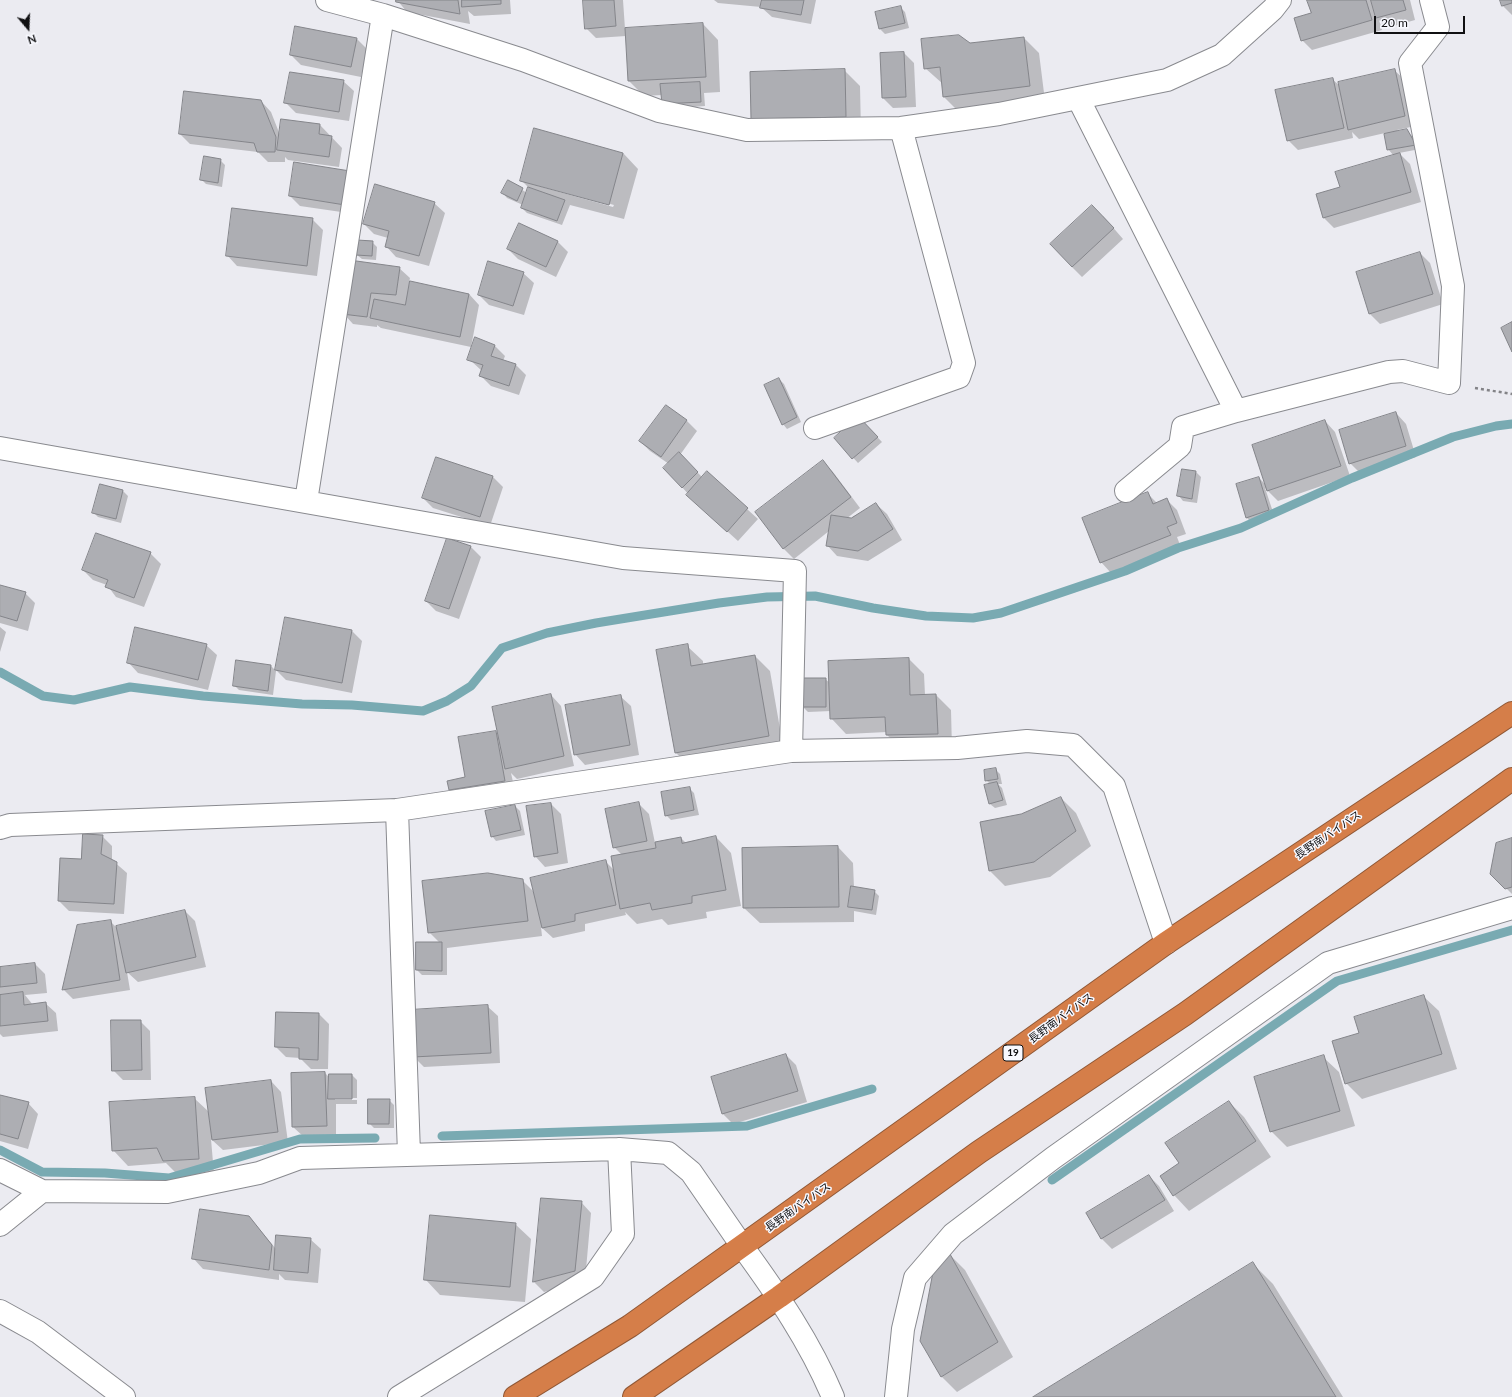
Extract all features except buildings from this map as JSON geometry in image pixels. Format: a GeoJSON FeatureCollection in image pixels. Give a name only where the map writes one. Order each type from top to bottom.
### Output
{"type":"FeatureCollection","features":[{"type":"Feature","properties":{"kind":"highway","name":"長野南バイパス"},"geometry":{"type":"LineString","coordinates":[[516,1397],[630,1326],[1166,943],[1512,713]]}},
{"type":"Feature","properties":{"kind":"highway"},"geometry":{"type":"LineString","coordinates":[[634,1397],[779,1297],[979,1152],[1185,1014],[1512,779]]}},
{"type":"Feature","properties":{"kind":"street"},"geometry":{"type":"LineString","coordinates":[[327,0],[383,15],[522,60],[659,111],[747,130],[901,128],[999,114],[1167,80],[1222,55],[1275,3]]}},
{"type":"Feature","properties":{"kind":"street"},"geometry":{"type":"LineString","coordinates":[[1126,491],[1180,446],[1183,427],[1236,411],[1389,372],[1403,371],[1449,383],[1454,286],[1410,63],[1438,27],[1431,0]]}},
{"type":"Feature","properties":{"kind":"street"},"geometry":{"type":"LineString","coordinates":[[306,501],[383,15]]}},
{"type":"Feature","properties":{"kind":"street"},"geometry":{"type":"LineString","coordinates":[[1078,98],[1236,411]]}},
{"type":"Feature","properties":{"kind":"street"},"geometry":{"type":"LineString","coordinates":[[815,428],[959,377],[964,363],[901,128]]}},
{"type":"Feature","properties":{"kind":"street"},"geometry":{"type":"LineString","coordinates":[[0,448],[623,558],[796,571],[792,751]]}},
{"type":"Feature","properties":{"kind":"street"},"geometry":{"type":"LineString","coordinates":[[0,828],[10,825],[397,810],[792,751],[957,748],[1027,741],[1073,745],[1114,786],[1166,943]]}},
{"type":"Feature","properties":{"kind":"street"},"geometry":{"type":"LineString","coordinates":[[397,810],[409,1154]]}},
{"type":"Feature","properties":{"kind":"street"},"geometry":{"type":"LineString","coordinates":[[896,1397],[903,1329],[915,1278],[953,1234],[1053,1158],[1328,963],[1512,908]]}},
{"type":"Feature","properties":{"kind":"street"},"geometry":{"type":"LineString","coordinates":[[0,1170],[42,1191],[167,1192],[259,1173],[300,1158],[619,1149],[668,1153],[691,1172],[779,1297],[819,1364],[833,1397]]}},
{"type":"Feature","properties":{"kind":"street"},"geometry":{"type":"LineString","coordinates":[[399,1397],[593,1277],[623,1234],[619,1149]]}},
{"type":"Feature","properties":{"kind":"street"},"geometry":{"type":"LineString","coordinates":[[0,1225],[42,1191]]}},
{"type":"Feature","properties":{"kind":"street"},"geometry":{"type":"LineString","coordinates":[[0,1311],[38,1332],[124,1397]]}},
{"type":"Feature","properties":{"kind":"path"},"geometry":{"type":"LineString","coordinates":[[1449,383],[1512,394]]}},
{"type":"Feature","properties":{"kind":"waterway"},"geometry":{"type":"LineString","coordinates":[[0,672],[43,696],[74,700],[130,687],[203,696],[302,704],[352,705],[423,711],[447,701],[471,686],[502,648],[547,633],[596,623],[719,603],[767,597],[815,596],[873,608],[926,616],[973,618],[1001,613],[1125,571],[1178,548],[1241,528],[1352,478],[1453,437],[1496,426],[1512,424]]}},
{"type":"Feature","properties":{"kind":"waterway"},"geometry":{"type":"LineString","coordinates":[[1052,1180],[1337,981],[1512,930]]}},
{"type":"Feature","properties":{"kind":"waterway"},"geometry":{"type":"LineString","coordinates":[[442,1136],[747,1126],[872,1089]]}},
{"type":"Feature","properties":{"kind":"waterway"},"geometry":{"type":"LineString","coordinates":[[0,1150],[42,1172],[105,1173],[169,1178],[300,1139],[375,1138]]}}]}
